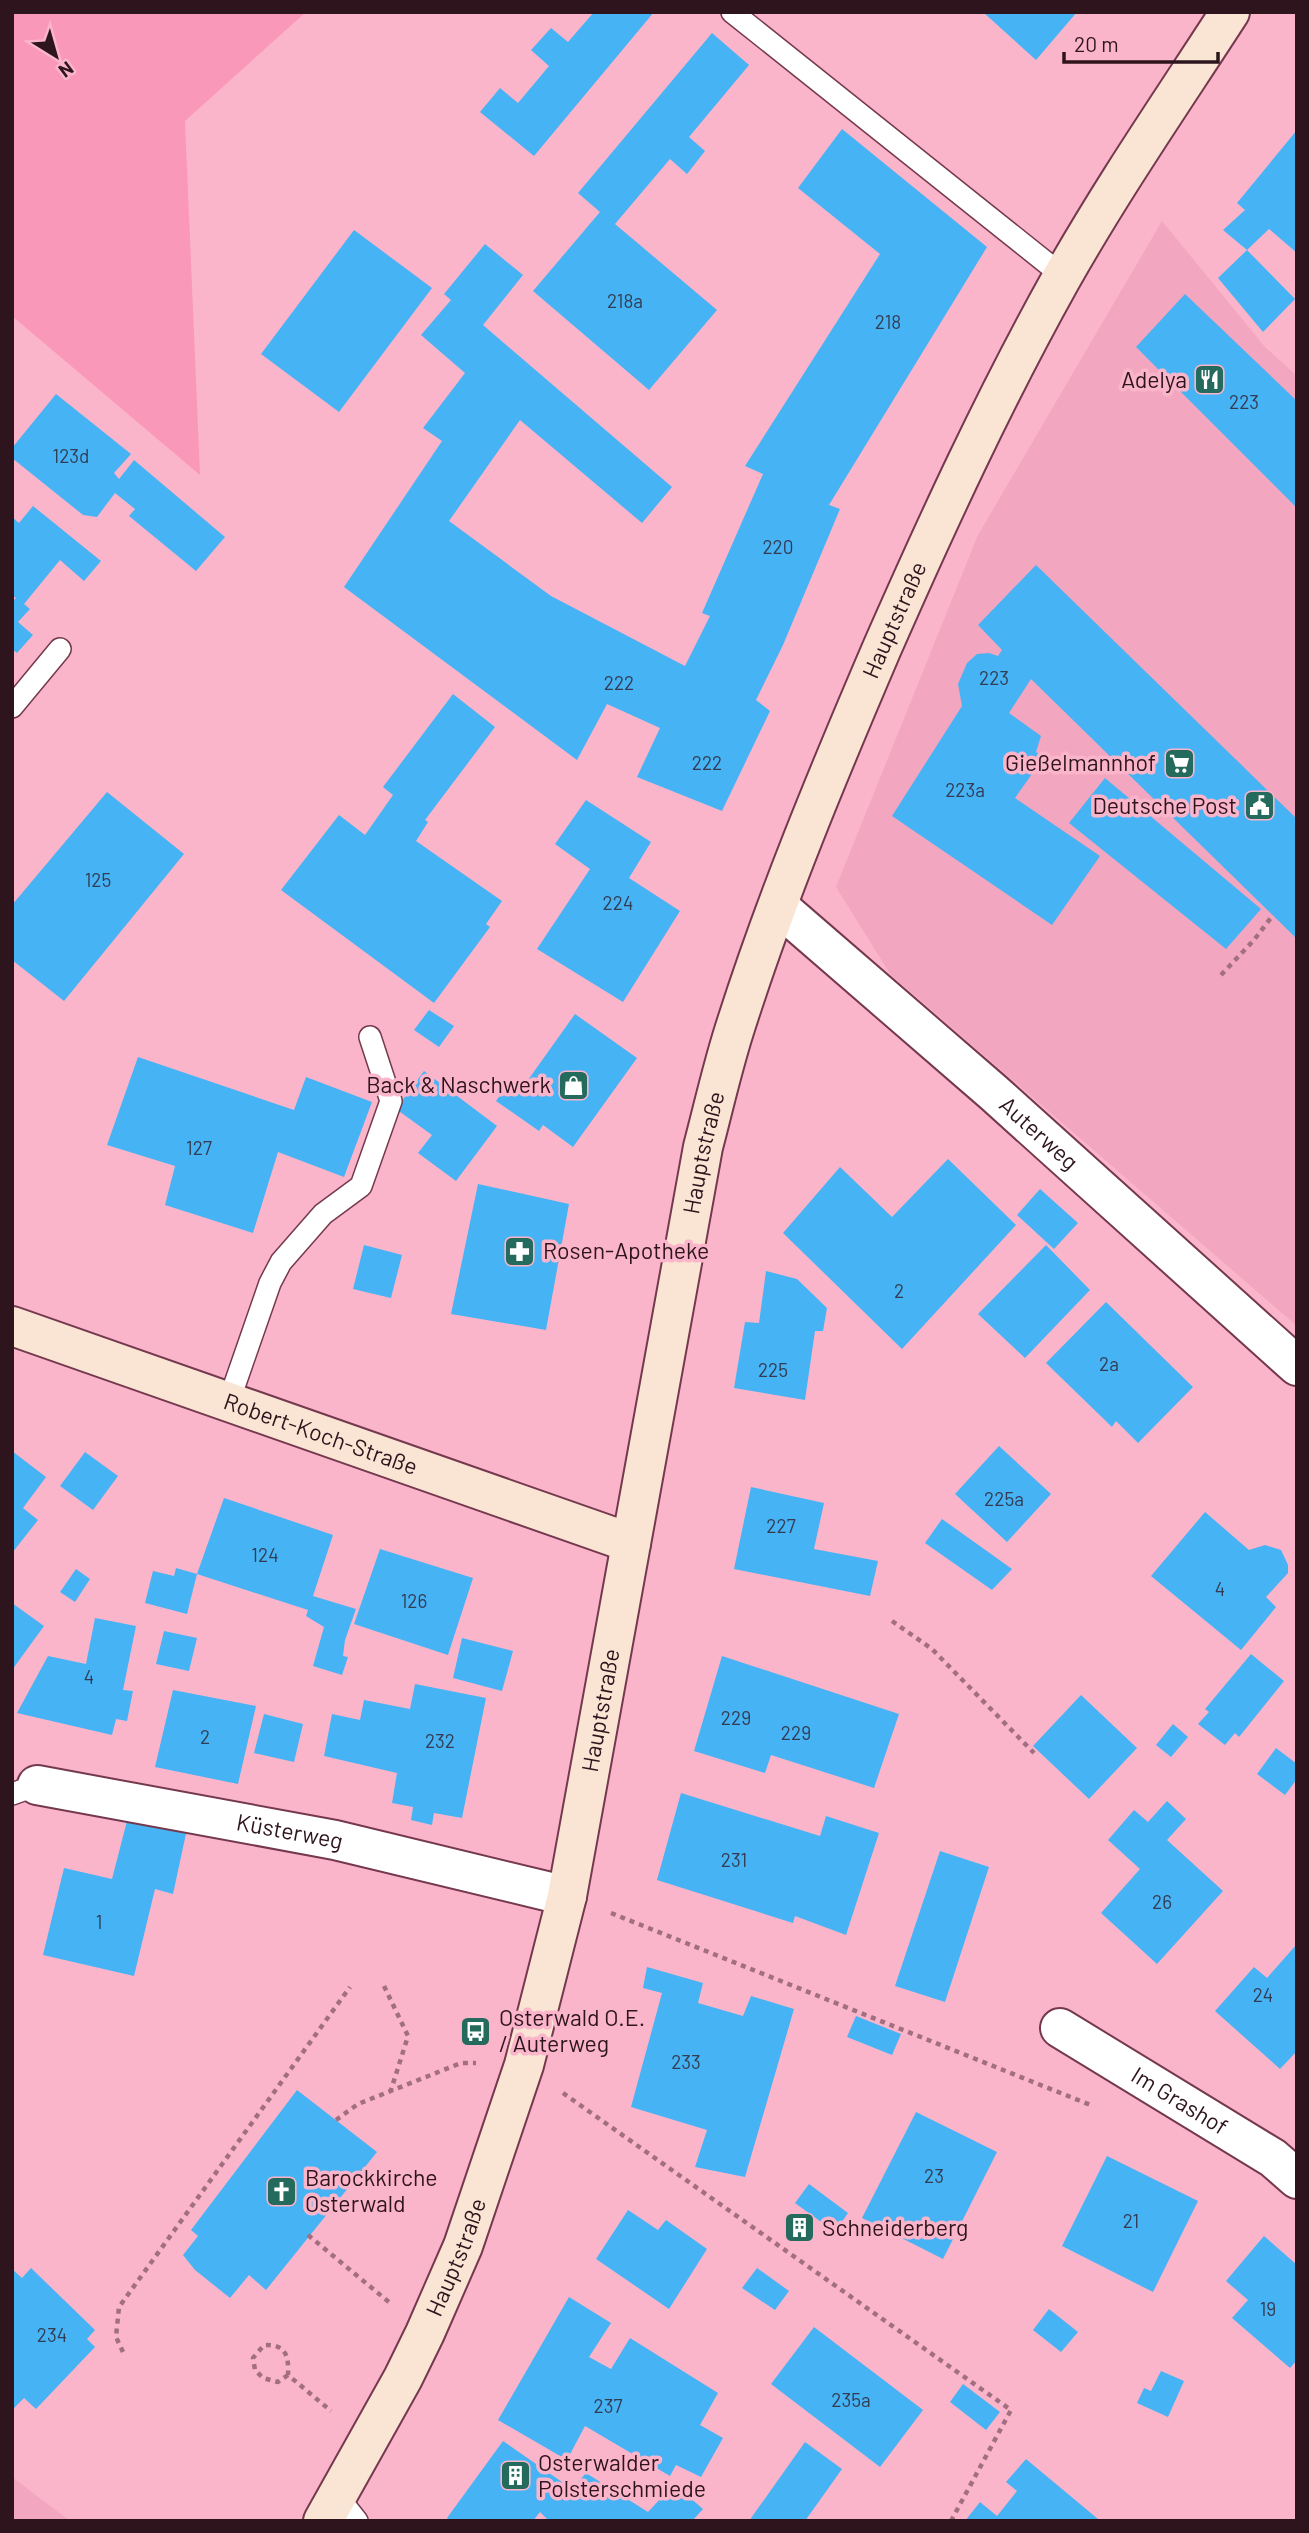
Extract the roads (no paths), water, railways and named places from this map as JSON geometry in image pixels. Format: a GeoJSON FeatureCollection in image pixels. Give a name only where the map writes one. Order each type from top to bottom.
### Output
{"type":"FeatureCollection","features":[{"type":"Feature","properties":{"kind":"street","name":"Hauptstraße"},"geometry":{"type":"LineString","coordinates":[[339,2513],[367,2441],[404,2378],[463,2246],[524,2065],[567,1896],[704,1147],[733,1033],[778,906],[846,732],[927,546],[1003,386],[1063,276],[1107,203],[1230,12]]}},
{"type":"Feature","properties":{"kind":"street","name":"Auterweg"},"geometry":{"type":"LineString","coordinates":[[778,906],[994,1093],[1297,1366]]}},
{"type":"Feature","properties":{"kind":"street","name":"Robert-Koch-Straße"},"geometry":{"type":"LineString","coordinates":[[12,1326],[631,1544]]}},
{"type":"Feature","properties":{"kind":"street","name":"Küsterweg"},"geometry":{"type":"LineString","coordinates":[[25,1790],[335,1840],[567,1896]]}},
{"type":"Feature","properties":{"kind":"street","name":"Im Grashof"},"geometry":{"type":"LineString","coordinates":[[1060,2028],[1273,2158],[1297,2179]]}},
{"type":"Feature","properties":{"kind":"lane"},"geometry":{"type":"LineString","coordinates":[[732,12],[1063,276]]}},
{"type":"Feature","properties":{"kind":"lane"},"geometry":{"type":"LineString","coordinates":[[12,707],[60,649]]}},
{"type":"Feature","properties":{"kind":"lane"},"geometry":{"type":"LineString","coordinates":[[229,1401],[270,1283],[281,1262],[323,1214],[361,1186],[391,1101],[370,1037]]}},
{"type":"Feature","properties":{"kind":"place","name":"Adelya"},"geometry":{"type":"Point","coordinates":[1210,380]}},
{"type":"Feature","properties":{"kind":"place","name":"Gießelmannhof"},"geometry":{"type":"Point","coordinates":[1179,763]}},
{"type":"Feature","properties":{"kind":"place","name":"Deutsche Post"},"geometry":{"type":"Point","coordinates":[1260,806]}},
{"type":"Feature","properties":{"kind":"place","name":"Back & Naschwerk"},"geometry":{"type":"Point","coordinates":[574,1085]}},
{"type":"Feature","properties":{"kind":"place","name":"Rosen-Apotheke"},"geometry":{"type":"Point","coordinates":[520,1251]}},
{"type":"Feature","properties":{"kind":"place","name":"Osterwald O.E. / Auterweg"},"geometry":{"type":"Point","coordinates":[476,2031]}},
{"type":"Feature","properties":{"kind":"place","name":"Barockkirche Osterwald"},"geometry":{"type":"Point","coordinates":[282,2191]}},
{"type":"Feature","properties":{"kind":"place","name":"Schneiderberg"},"geometry":{"type":"Point","coordinates":[799,2228]}},
{"type":"Feature","properties":{"kind":"place","name":"Osterwalder Polsterschmiede"},"geometry":{"type":"Point","coordinates":[515,2476]}}]}
